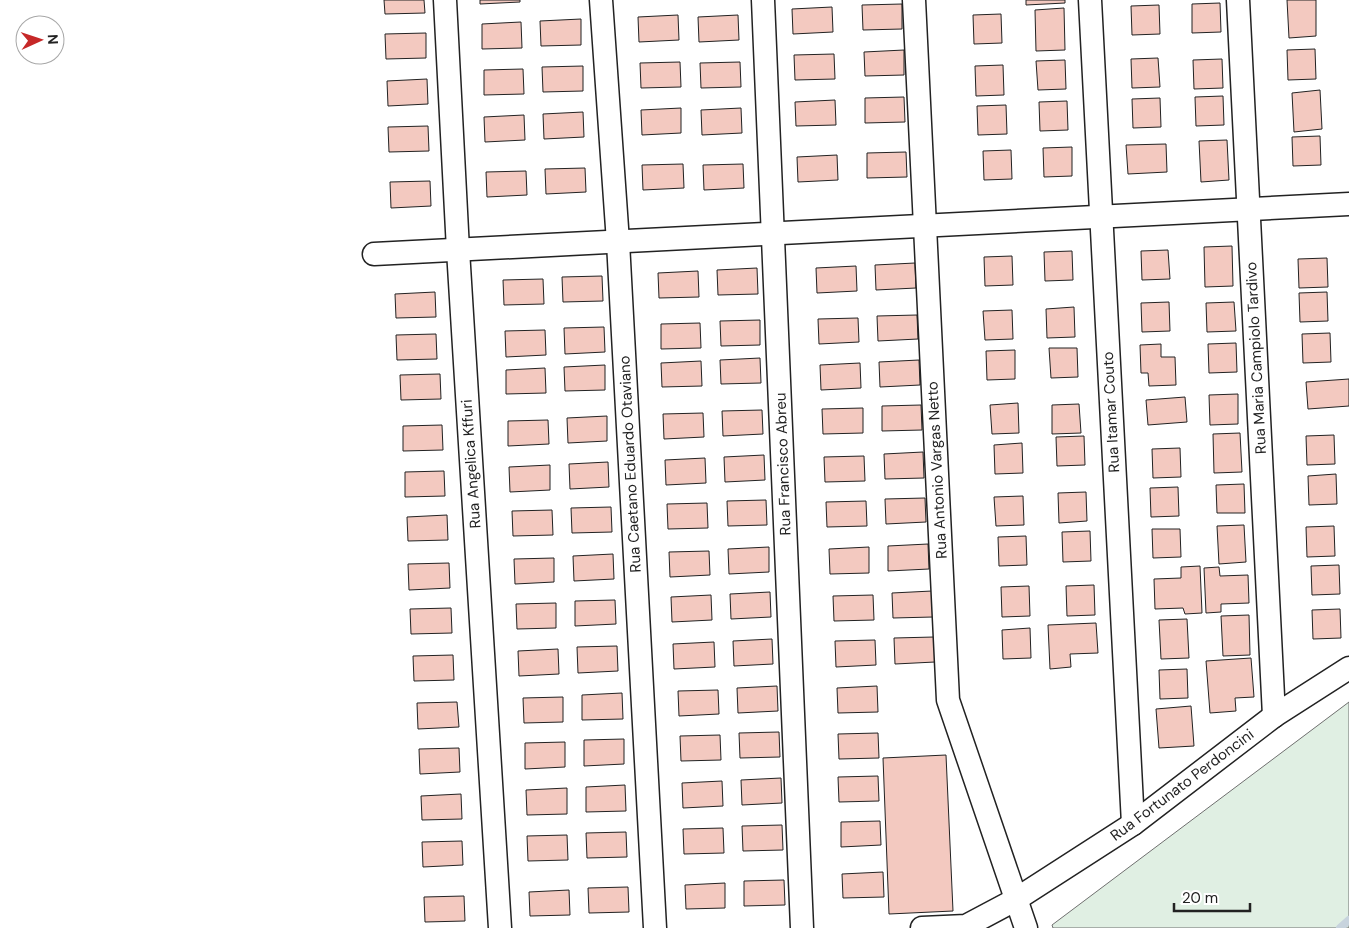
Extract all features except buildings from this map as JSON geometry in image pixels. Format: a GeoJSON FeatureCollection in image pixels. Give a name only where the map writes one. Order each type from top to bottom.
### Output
{"type":"FeatureCollection","features":[{"type":"Feature","properties":{"kind":"street","name":"Rua Angelica Kffuri"},"geometry":{"type":"LineString","coordinates":[[445,0],[458,250],[500,928]]}},
{"type":"Feature","properties":{"kind":"street","name":"Rua Caetano Eduardo Otaviano"},"geometry":{"type":"LineString","coordinates":[[601,0],[618,242],[655,928]]}},
{"type":"Feature","properties":{"kind":"street","name":"Rua Francisco Abreu"},"geometry":{"type":"LineString","coordinates":[[763,0],[802,928]]}},
{"type":"Feature","properties":{"kind":"street","name":"Rua Antonio Vargas Netto"},"geometry":{"type":"LineString","coordinates":[[914,0],[948,700],[1026,928]]}},
{"type":"Feature","properties":{"kind":"street","name":"Rua Itamar Couto"},"geometry":{"type":"LineString","coordinates":[[1090,0],[1133,824]]}},
{"type":"Feature","properties":{"kind":"street","name":"Rua Maria Campiolo Tardivo"},"geometry":{"type":"LineString","coordinates":[[1238,0],[1274,716]]}},
{"type":"Feature","properties":{"kind":"street"},"geometry":{"type":"LineString","coordinates":[[374,254],[1349,204]]}},
{"type":"Feature","properties":{"kind":"street","name":"Rua Fortunato Perdoncini"},"geometry":{"type":"LineString","coordinates":[[922,928],[966,926],[1015,900],[1133,824],[1274,716],[1349,668]]}},
{"type":"Feature","properties":{"kind":"green space"},"geometry":{"type":"Polygon","coordinates":[[[1349,702],[1349,928],[1053,928],[1052,925],[1349,702]]]}},
{"type":"Feature","properties":{"kind":"waterway"},"geometry":{"type":"LineString","coordinates":[[1340,928],[1349,920]]}}]}
